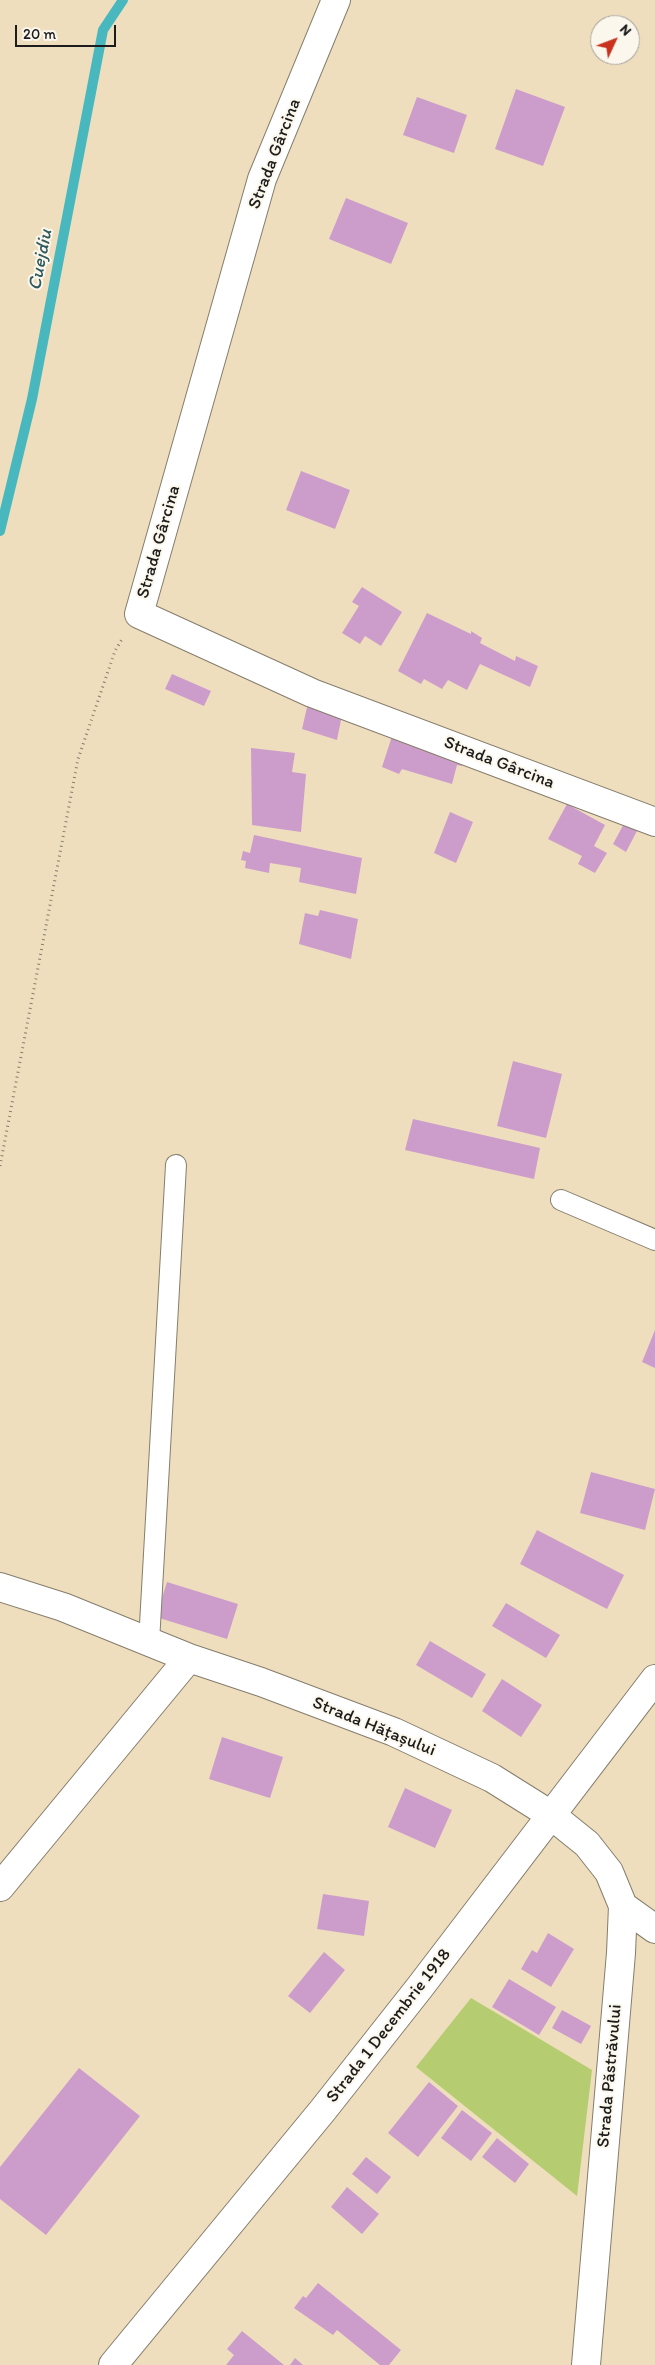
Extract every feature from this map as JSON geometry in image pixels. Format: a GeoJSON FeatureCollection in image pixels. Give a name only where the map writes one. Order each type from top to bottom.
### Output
{"type":"FeatureCollection","features":[{"type":"Feature","properties":{"kind":"street","name":"Strada Gârcina"},"geometry":{"type":"LineString","coordinates":[[336,0],[262,179],[139,614],[312,693],[655,822]]}},
{"type":"Feature","properties":{"kind":"street","name":"Strada Hățașului"},"geometry":{"type":"LineString","coordinates":[[0,1587],[63,1607],[189,1658],[261,1682],[394,1732],[492,1778],[551,1815]]}},
{"type":"Feature","properties":{"kind":"street"},"geometry":{"type":"LineString","coordinates":[[0,1887],[189,1658]]}},
{"type":"Feature","properties":{"kind":"street","name":"Strada 1 Decembrie 1918"},"geometry":{"type":"LineString","coordinates":[[113,2365],[323,2110],[420,1987],[655,1679]]}},
{"type":"Feature","properties":{"kind":"street","name":"Strada Păstrăvului"},"geometry":{"type":"LineString","coordinates":[[551,1815],[587,1844],[604,1865],[609,1872],[623,1906],[621,1953],[586,2365]]}},
{"type":"Feature","properties":{"kind":"street"},"geometry":{"type":"LineString","coordinates":[[623,1906],[655,1929]]}},
{"type":"Feature","properties":{"kind":"lane"},"geometry":{"type":"LineString","coordinates":[[149,1642],[176,1165]]}},
{"type":"Feature","properties":{"kind":"lane"},"geometry":{"type":"LineString","coordinates":[[561,1200],[655,1240]]}},
{"type":"Feature","properties":{"kind":"path"},"geometry":{"type":"LineString","coordinates":[[0,1166],[78,758],[115,651],[139,614]]}},
{"type":"Feature","properties":{"kind":"green space"},"geometry":{"type":"Polygon","coordinates":[[[471,1998],[592,2070],[577,2196],[416,2067],[471,1998]]]}},
{"type":"Feature","properties":{"kind":"building"},"geometry":{"type":"Polygon","coordinates":[[[516,89],[565,107],[543,166],[495,149],[516,89]]]}},
{"type":"Feature","properties":{"kind":"building"},"geometry":{"type":"Polygon","coordinates":[[[417,97],[467,115],[454,153],[403,135],[417,97]]]}},
{"type":"Feature","properties":{"kind":"building"},"geometry":{"type":"Polygon","coordinates":[[[346,198],[408,223],[391,264],[329,239],[346,198]]]}},
{"type":"Feature","properties":{"kind":"building"},"geometry":{"type":"Polygon","coordinates":[[[301,471],[350,490],[335,529],[286,510],[301,471]]]}},
{"type":"Feature","properties":{"kind":"building"},"geometry":{"type":"Polygon","coordinates":[[[362,587],[402,612],[381,646],[365,636],[360,644],[342,633],[359,606],[352,602],[362,587]]]}},
{"type":"Feature","properties":{"kind":"building"},"geometry":{"type":"Polygon","coordinates":[[[427,613],[471,634],[471,631],[482,638],[480,643],[515,661],[516,656],[538,666],[530,687],[480,664],[467,690],[448,680],[442,689],[424,679],[421,684],[398,671],[427,613]]]}},
{"type":"Feature","properties":{"kind":"building"},"geometry":{"type":"Polygon","coordinates":[[[172,674],[211,691],[204,706],[165,689],[172,674]]]}},
{"type":"Feature","properties":{"kind":"building"},"geometry":{"type":"Polygon","coordinates":[[[308,703],[342,715],[337,740],[302,729],[308,703]]]}},
{"type":"Feature","properties":{"kind":"building"},"geometry":{"type":"Polygon","coordinates":[[[394,730],[465,755],[462,766],[457,765],[452,784],[402,769],[399,774],[382,767],[394,730]]]}},
{"type":"Feature","properties":{"kind":"building"},"geometry":{"type":"Polygon","coordinates":[[[251,748],[295,753],[292,772],[306,774],[301,832],[252,825],[251,748]]]}},
{"type":"Feature","properties":{"kind":"building"},"geometry":{"type":"Polygon","coordinates":[[[567,804],[605,825],[594,846],[607,853],[595,873],[578,864],[582,856],[548,839],[567,804]]]}},
{"type":"Feature","properties":{"kind":"building"},"geometry":{"type":"Polygon","coordinates":[[[450,812],[473,822],[456,863],[434,853],[450,812]]]}},
{"type":"Feature","properties":{"kind":"building"},"geometry":{"type":"Polygon","coordinates":[[[626,820],[639,827],[626,852],[613,844],[626,820]]]}},
{"type":"Feature","properties":{"kind":"building"},"geometry":{"type":"Polygon","coordinates":[[[254,835],[362,858],[356,894],[299,882],[301,868],[270,863],[269,873],[245,868],[246,861],[241,860],[243,851],[250,853],[254,835]]]}},
{"type":"Feature","properties":{"kind":"building"},"geometry":{"type":"Polygon","coordinates":[[[320,910],[358,919],[351,959],[299,944],[305,913],[318,916],[320,910]]]}},
{"type":"Feature","properties":{"kind":"building"},"geometry":{"type":"Polygon","coordinates":[[[513,1061],[562,1074],[546,1138],[497,1126],[513,1061]]]}},
{"type":"Feature","properties":{"kind":"building"},"geometry":{"type":"Polygon","coordinates":[[[413,1119],[540,1148],[534,1179],[405,1150],[413,1119]]]}},
{"type":"Feature","properties":{"kind":"building"},"geometry":{"type":"Polygon","coordinates":[[[655,1330],[655,1368],[642,1362],[655,1330]]]}},
{"type":"Feature","properties":{"kind":"building"},"geometry":{"type":"Polygon","coordinates":[[[591,1472],[655,1489],[645,1530],[580,1513],[591,1472]]]}},
{"type":"Feature","properties":{"kind":"building"},"geometry":{"type":"Polygon","coordinates":[[[537,1530],[624,1575],[607,1609],[520,1564],[537,1530]]]}},
{"type":"Feature","properties":{"kind":"building"},"geometry":{"type":"Polygon","coordinates":[[[167,1582],[238,1604],[227,1639],[156,1617],[167,1582]]]}},
{"type":"Feature","properties":{"kind":"building"},"geometry":{"type":"Polygon","coordinates":[[[506,1603],[560,1635],[546,1658],[492,1626],[506,1603]]]}},
{"type":"Feature","properties":{"kind":"building"},"geometry":{"type":"Polygon","coordinates":[[[430,1641],[486,1674],[472,1698],[416,1665],[430,1641]]]}},
{"type":"Feature","properties":{"kind":"building"},"geometry":{"type":"Polygon","coordinates":[[[502,1679],[542,1705],[521,1737],[482,1711],[502,1679]]]}},
{"type":"Feature","properties":{"kind":"building"},"geometry":{"type":"Polygon","coordinates":[[[222,1737],[283,1757],[270,1798],[209,1779],[222,1737]]]}},
{"type":"Feature","properties":{"kind":"building"},"geometry":{"type":"Polygon","coordinates":[[[405,1788],[452,1810],[435,1848],[388,1827],[405,1788]]]}},
{"type":"Feature","properties":{"kind":"building"},"geometry":{"type":"Polygon","coordinates":[[[323,1894],[369,1901],[364,1936],[317,1929],[323,1894]]]}},
{"type":"Feature","properties":{"kind":"building"},"geometry":{"type":"Polygon","coordinates":[[[548,1933],[574,1949],[551,1987],[521,1969],[532,1950],[537,1953],[548,1933]]]}},
{"type":"Feature","properties":{"kind":"building"},"geometry":{"type":"Polygon","coordinates":[[[324,1952],[345,1970],[310,2013],[288,1996],[324,1952]]]}},
{"type":"Feature","properties":{"kind":"building"},"geometry":{"type":"Polygon","coordinates":[[[509,1979],[556,2007],[539,2035],[492,2007],[509,1979]]]}},
{"type":"Feature","properties":{"kind":"building"},"geometry":{"type":"Polygon","coordinates":[[[562,2010],[591,2026],[581,2044],[552,2028],[562,2010]]]}},
{"type":"Feature","properties":{"kind":"building"},"geometry":{"type":"Polygon","coordinates":[[[79,2068],[140,2116],[46,2235],[0,2199],[0,2167],[79,2068]]]}},
{"type":"Feature","properties":{"kind":"building"},"geometry":{"type":"Polygon","coordinates":[[[429,2082],[458,2106],[418,2157],[388,2133],[429,2082]]]}},
{"type":"Feature","properties":{"kind":"building"},"geometry":{"type":"Polygon","coordinates":[[[462,2110],[492,2133],[471,2161],[441,2138],[462,2110]]]}},
{"type":"Feature","properties":{"kind":"building"},"geometry":{"type":"Polygon","coordinates":[[[497,2138],[529,2164],[515,2183],[482,2157],[497,2138]]]}},
{"type":"Feature","properties":{"kind":"building"},"geometry":{"type":"Polygon","coordinates":[[[366,2157],[391,2177],[377,2194],[352,2174],[366,2157]]]}},
{"type":"Feature","properties":{"kind":"building"},"geometry":{"type":"Polygon","coordinates":[[[347,2187],[379,2214],[362,2234],[331,2207],[347,2187]]]}},
{"type":"Feature","properties":{"kind":"building"},"geometry":{"type":"Polygon","coordinates":[[[318,2283],[401,2350],[389,2365],[380,2365],[337,2330],[333,2335],[294,2308],[303,2296],[306,2298],[318,2283]]]}},
{"type":"Feature","properties":{"kind":"building"},"geometry":{"type":"Polygon","coordinates":[[[242,2331],[284,2365],[226,2365],[234,2355],[227,2349],[242,2331]]]}},
{"type":"Feature","properties":{"kind":"building"},"geometry":{"type":"Polygon","coordinates":[[[295,2358],[303,2365],[290,2365],[295,2358]]]}},
{"type":"Feature","properties":{"kind":"waterway","name":"Cuejdiu"},"geometry":{"type":"LineString","coordinates":[[0,531],[32,399],[103,30],[123,0]]}}]}
